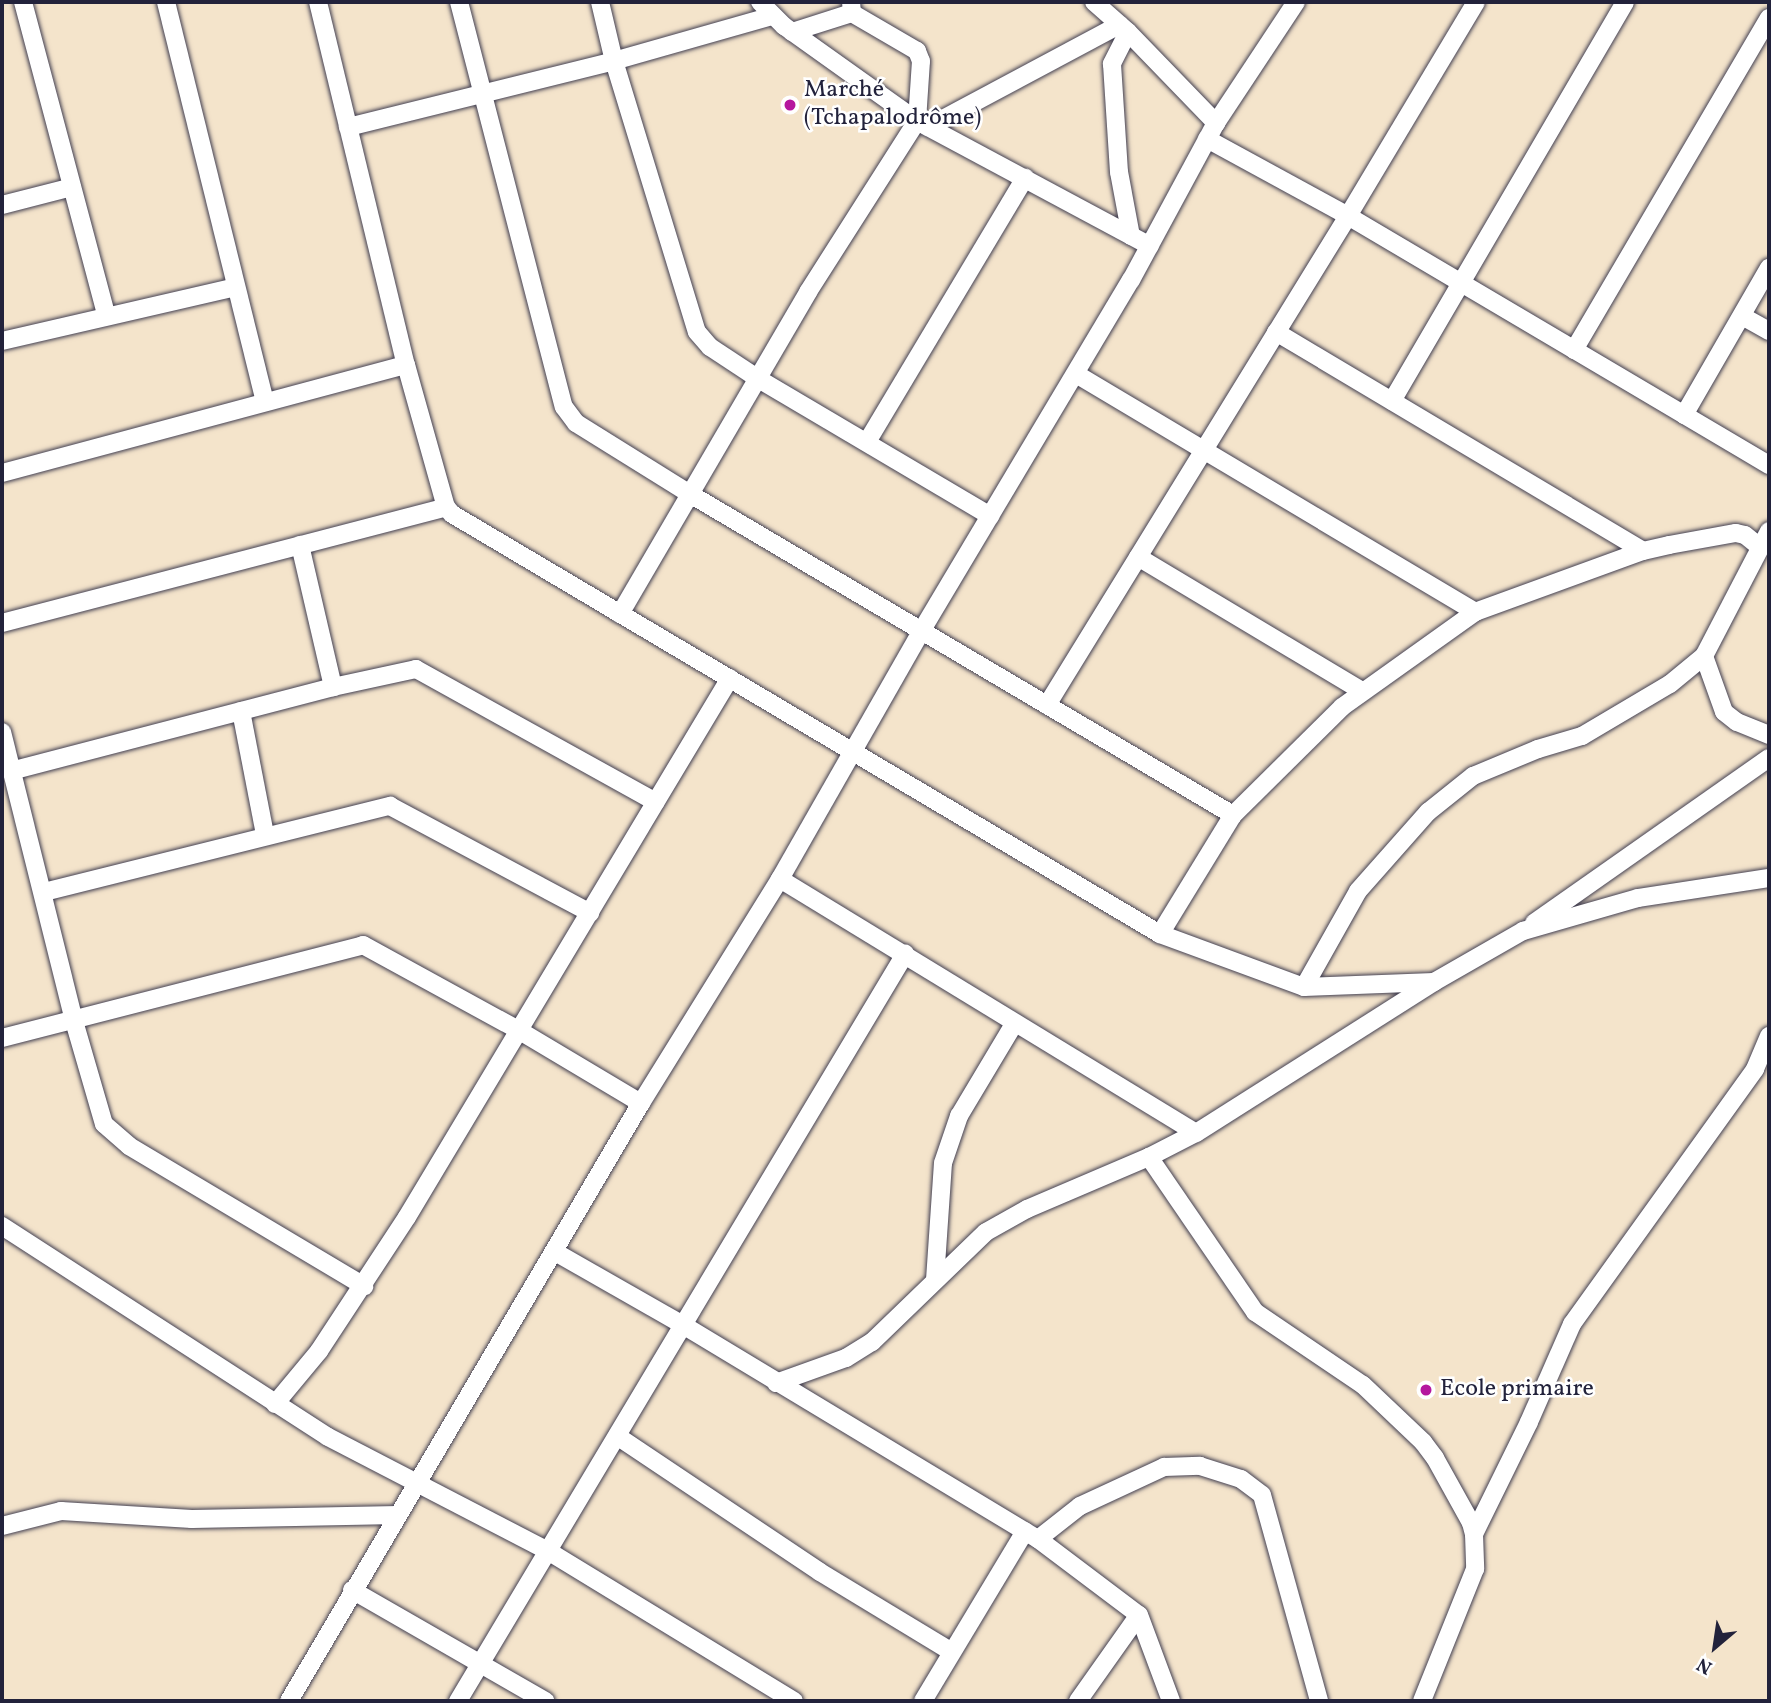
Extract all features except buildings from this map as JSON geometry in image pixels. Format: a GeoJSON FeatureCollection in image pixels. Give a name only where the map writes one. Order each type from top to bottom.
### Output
{"type":"FeatureCollection","features":[{"type":"Feature","properties":{"kind":"street"},"geometry":{"type":"LineString","coordinates":[[23,2],[106,315]]}},
{"type":"Feature","properties":{"kind":"street"},"geometry":{"type":"LineString","coordinates":[[166,2],[265,401]]}},
{"type":"Feature","properties":{"kind":"street"},"geometry":{"type":"LineString","coordinates":[[318,2],[406,365],[446,507],[459,520],[1160,934],[1304,987],[1434,982]]}},
{"type":"Feature","properties":{"kind":"street"},"geometry":{"type":"LineString","coordinates":[[459,2],[564,407],[586,431],[1233,815]]}},
{"type":"Feature","properties":{"kind":"street"},"geometry":{"type":"LineString","coordinates":[[600,2],[614,61],[697,332],[710,347],[757,378],[990,516]]}},
{"type":"Feature","properties":{"kind":"street"},"geometry":{"type":"LineString","coordinates":[[760,2],[792,32],[922,124],[1150,246]]}},
{"type":"Feature","properties":{"kind":"street"},"geometry":{"type":"LineString","coordinates":[[1094,2],[1123,29],[1211,131],[1348,216],[1769,465]]}},
{"type":"Feature","properties":{"kind":"street"},"geometry":{"type":"LineString","coordinates":[[289,1701],[352,1590],[555,1252],[640,1103],[780,879],[922,630],[1150,246],[1211,131],[1296,2]]}},
{"type":"Feature","properties":{"kind":"street"},"geometry":{"type":"LineString","coordinates":[[1047,705],[1348,216],[1476,2]]}},
{"type":"Feature","properties":{"kind":"street"},"geometry":{"type":"LineString","coordinates":[[1392,401],[1625,2]]}},
{"type":"Feature","properties":{"kind":"street"},"geometry":{"type":"LineString","coordinates":[[792,32],[851,7],[916,51],[921,61],[922,124]]}},
{"type":"Feature","properties":{"kind":"street"},"geometry":{"type":"LineString","coordinates":[[348,127],[614,61],[772,16]]}},
{"type":"Feature","properties":{"kind":"street"},"geometry":{"type":"LineString","coordinates":[[1574,350],[1769,18]]}},
{"type":"Feature","properties":{"kind":"street"},"geometry":{"type":"LineString","coordinates":[[620,614],[757,378],[922,124],[1123,29]]}},
{"type":"Feature","properties":{"kind":"street"},"geometry":{"type":"LineString","coordinates":[[1123,29],[1112,64],[1119,172],[1131,236]]}},
{"type":"Feature","properties":{"kind":"street"},"geometry":{"type":"LineString","coordinates":[[867,442],[1025,178]]}},
{"type":"Feature","properties":{"kind":"street"},"geometry":{"type":"LineString","coordinates":[[2,205],[72,187]]}},
{"type":"Feature","properties":{"kind":"street"},"geometry":{"type":"LineString","coordinates":[[1684,415],[1769,268]]}},
{"type":"Feature","properties":{"kind":"street"},"geometry":{"type":"LineString","coordinates":[[2,341],[106,315],[235,288]]}},
{"type":"Feature","properties":{"kind":"street"},"geometry":{"type":"LineString","coordinates":[[1741,316],[1769,331]]}},
{"type":"Feature","properties":{"kind":"street"},"geometry":{"type":"LineString","coordinates":[[1276,332],[1643,551]]}},
{"type":"Feature","properties":{"kind":"street"},"geometry":{"type":"LineString","coordinates":[[2,474],[406,365]]}},
{"type":"Feature","properties":{"kind":"street"},"geometry":{"type":"LineString","coordinates":[[1076,374],[1205,448],[1475,612]]}},
{"type":"Feature","properties":{"kind":"street"},"geometry":{"type":"LineString","coordinates":[[2,624],[446,507]]}},
{"type":"Feature","properties":{"kind":"street"},"geometry":{"type":"LineString","coordinates":[[1304,987],[1358,891],[1427,812],[1473,776],[1538,749],[1582,736],[1670,684],[1704,656],[1769,531]]}},
{"type":"Feature","properties":{"kind":"street"},"geometry":{"type":"LineString","coordinates":[[1160,934],[1233,815],[1362,691],[1475,612],[1643,551],[1722,533],[1745,536],[1760,547]]}},
{"type":"Feature","properties":{"kind":"street"},"geometry":{"type":"LineString","coordinates":[[300,545],[333,687]]}},
{"type":"Feature","properties":{"kind":"street"},"geometry":{"type":"LineString","coordinates":[[1138,556],[1362,691]]}},
{"type":"Feature","properties":{"kind":"street"},"geometry":{"type":"LineString","coordinates":[[1704,656],[1724,712],[1737,722],[1769,734]]}},
{"type":"Feature","properties":{"kind":"street"},"geometry":{"type":"LineString","coordinates":[[11,771],[402,670],[421,670],[656,802]]}},
{"type":"Feature","properties":{"kind":"street"},"geometry":{"type":"LineString","coordinates":[[275,1404],[302,1375],[364,1286],[520,1031],[730,678]]}},
{"type":"Feature","properties":{"kind":"street"},"geometry":{"type":"LineString","coordinates":[[241,711],[265,835]]}},
{"type":"Feature","properties":{"kind":"street"},"geometry":{"type":"LineString","coordinates":[[2,732],[44,891],[74,1021],[104,1124],[110,1132],[364,1286]]}},
{"type":"Feature","properties":{"kind":"street"},"geometry":{"type":"LineString","coordinates":[[776,1382],[807,1374],[866,1346],[986,1232],[1006,1220],[1149,1157],[1196,1133],[1434,982],[1523,931],[1769,758]]}},
{"type":"Feature","properties":{"kind":"street"},"geometry":{"type":"LineString","coordinates":[[44,891],[385,806],[396,807],[590,913]]}},
{"type":"Feature","properties":{"kind":"street"},"geometry":{"type":"LineString","coordinates":[[1523,931],[1638,898],[1769,878]]}},
{"type":"Feature","properties":{"kind":"street"},"geometry":{"type":"LineString","coordinates":[[780,879],[1196,1133]]}},
{"type":"Feature","properties":{"kind":"street"},"geometry":{"type":"LineString","coordinates":[[2,1038],[363,945],[520,1031],[640,1103]]}},
{"type":"Feature","properties":{"kind":"street"},"geometry":{"type":"LineString","coordinates":[[458,1701],[905,954]]}},
{"type":"Feature","properties":{"kind":"street"},"geometry":{"type":"LineString","coordinates":[[935,1280],[943,1163],[959,1116],[1014,1024]]}},
{"type":"Feature","properties":{"kind":"street"},"geometry":{"type":"LineString","coordinates":[[1474,1534],[1529,1422],[1572,1324],[1755,1069],[1769,1036]]}},
{"type":"Feature","properties":{"kind":"street"},"geometry":{"type":"LineString","coordinates":[[1149,1157],[1255,1312],[1363,1385],[1423,1442],[1435,1458],[1474,1534],[1475,1569],[1455,1625],[1430,1676],[1422,1701]]}},
{"type":"Feature","properties":{"kind":"street"},"geometry":{"type":"LineString","coordinates":[[2,1226],[344,1446],[548,1551],[794,1701]]}},
{"type":"Feature","properties":{"kind":"street"},"geometry":{"type":"LineString","coordinates":[[555,1252],[683,1325],[1031,1535],[1139,1615],[1171,1701]]}},
{"type":"Feature","properties":{"kind":"street"},"geometry":{"type":"LineString","coordinates":[[617,1436],[820,1572],[952,1652]]}},
{"type":"Feature","properties":{"kind":"street"},"geometry":{"type":"LineString","coordinates":[[923,1701],[952,1652],[1031,1535],[1080,1506],[1164,1467],[1200,1466],[1241,1479],[1262,1494],[1319,1701]]}},
{"type":"Feature","properties":{"kind":"street"},"geometry":{"type":"LineString","coordinates":[[2,1526],[61,1511],[192,1519],[398,1515]]}},
{"type":"Feature","properties":{"kind":"street"},"geometry":{"type":"LineString","coordinates":[[352,1590],[545,1701]]}},
{"type":"Feature","properties":{"kind":"street"},"geometry":{"type":"LineString","coordinates":[[1078,1701],[1139,1615]]}},
{"type":"Feature","properties":{"kind":"street"},"geometry":{"type":"LineString","coordinates":[[1430,1676],[1432,1701]]}},
{"type":"Feature","properties":{"kind":"place","name":"Marché (Tchapalodrôme)"},"geometry":{"type":"Point","coordinates":[790,105]}},
{"type":"Feature","properties":{"kind":"place","name":"Ecole primaire"},"geometry":{"type":"Point","coordinates":[1426,1390]}}]}
